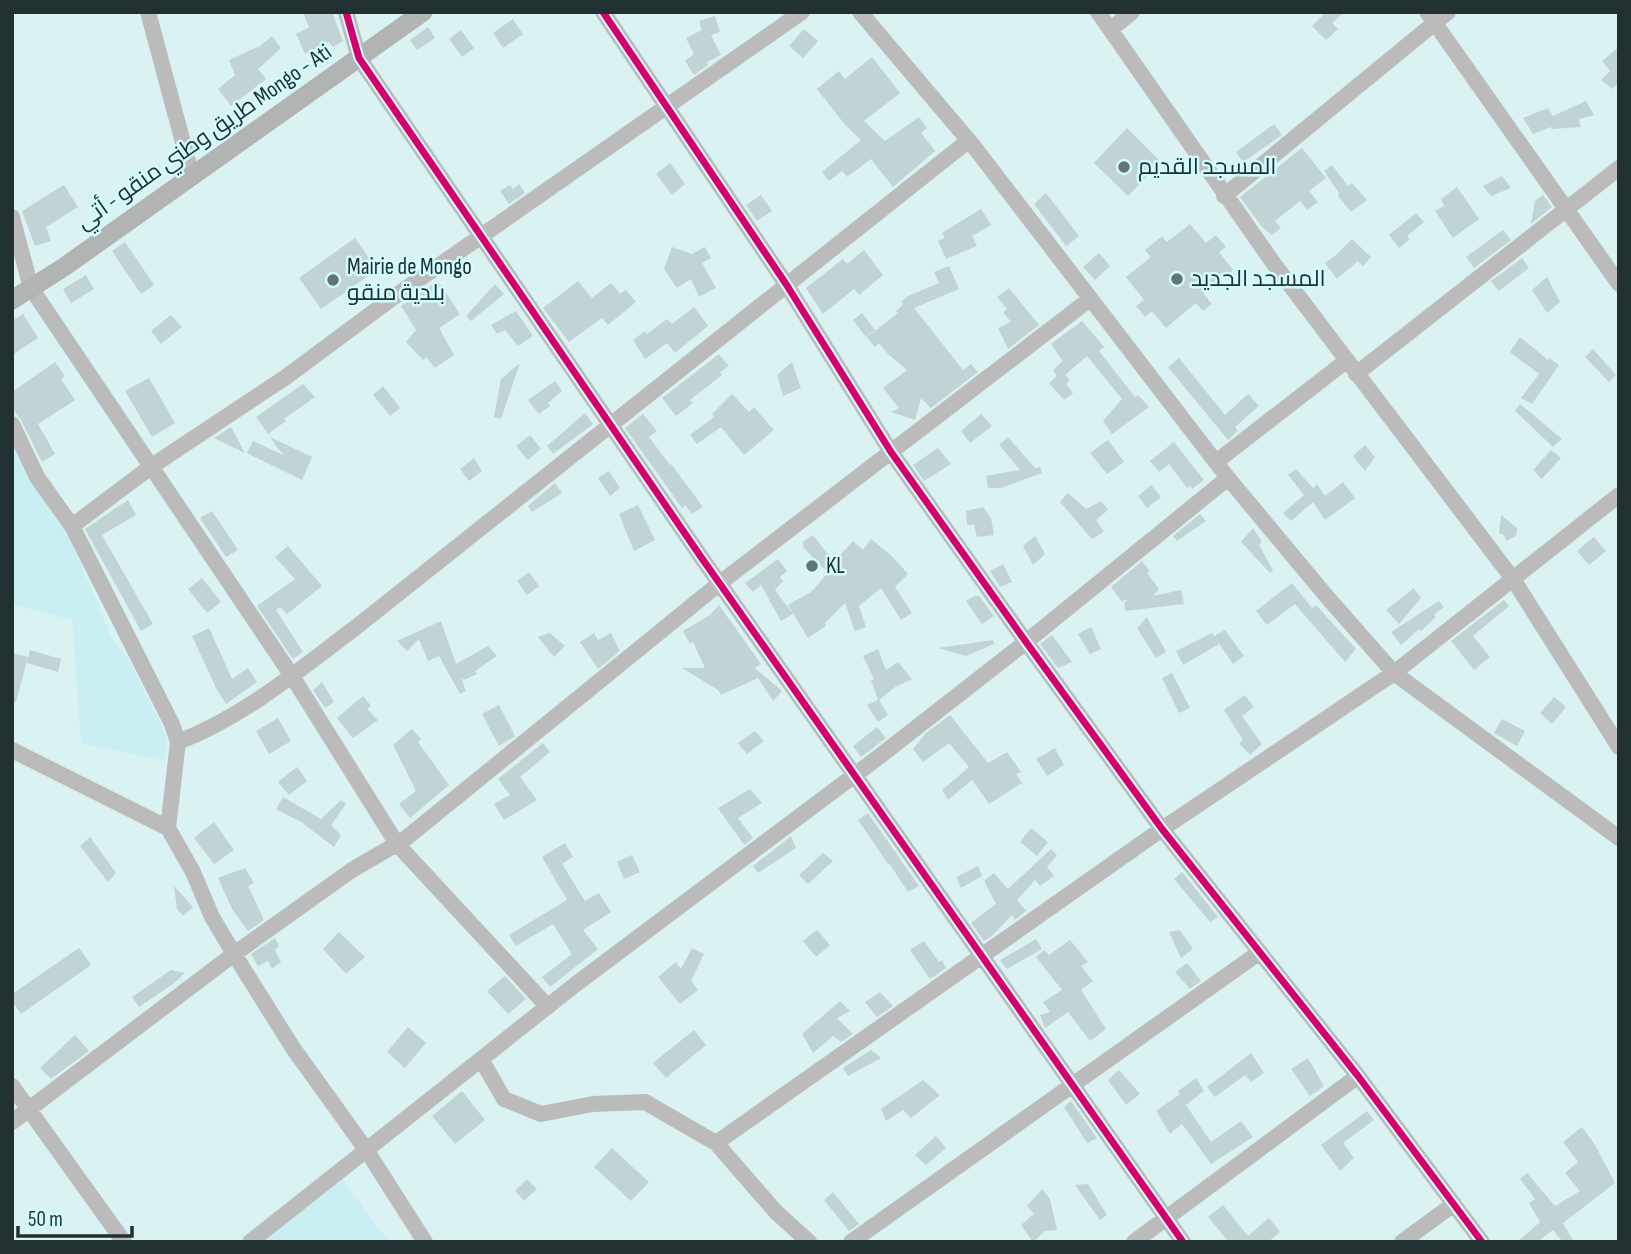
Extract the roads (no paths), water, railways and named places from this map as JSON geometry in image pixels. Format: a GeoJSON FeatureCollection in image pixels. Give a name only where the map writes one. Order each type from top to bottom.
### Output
{"type":"FeatureCollection","features":[{"type":"Feature","properties":{"kind":"main road","name":"طريق وطني منقو - أتي Mongo - Ati"},"geometry":{"type":"LineString","coordinates":[[12,300],[423,12]]}},
{"type":"Feature","properties":{"kind":"street"},"geometry":{"type":"LineString","coordinates":[[148,12],[192,176]]}},
{"type":"Feature","properties":{"kind":"street"},"geometry":{"type":"LineString","coordinates":[[346,12],[359,58],[720,583],[1184,1242]]}},
{"type":"Feature","properties":{"kind":"street"},"geometry":{"type":"LineString","coordinates":[[603,12],[786,284],[891,452],[1026,642],[1162,829],[1358,1076],[1482,1242]]}},
{"type":"Feature","properties":{"kind":"street"},"geometry":{"type":"LineString","coordinates":[[72,526],[152,466],[286,377],[391,299],[802,12]]}},
{"type":"Feature","properties":{"kind":"street"},"geometry":{"type":"LineString","coordinates":[[860,12],[968,141],[1228,478],[1394,673],[1619,838]]}},
{"type":"Feature","properties":{"kind":"street"},"geometry":{"type":"LineString","coordinates":[[1098,12],[1224,196],[1513,579],[1619,747]]}},
{"type":"Feature","properties":{"kind":"street"},"geometry":{"type":"LineString","coordinates":[[1111,29],[1132,12]]}},
{"type":"Feature","properties":{"kind":"street"},"geometry":{"type":"LineString","coordinates":[[1224,196],[1437,16],[1619,284]]}},
{"type":"Feature","properties":{"kind":"street"},"geometry":{"type":"LineString","coordinates":[[178,742],[203,732],[261,699],[292,676],[968,141]]}},
{"type":"Feature","properties":{"kind":"street"},"geometry":{"type":"LineString","coordinates":[[1216,462],[1351,367],[1619,168]]}},
{"type":"Feature","properties":{"kind":"street"},"geometry":{"type":"LineString","coordinates":[[12,217],[31,288],[292,676],[397,844],[548,1007]]}},
{"type":"Feature","properties":{"kind":"street"},"geometry":{"type":"LineString","coordinates":[[12,1122],[234,954],[352,870],[397,844],[720,583],[1090,299]]}},
{"type":"Feature","properties":{"kind":"street"},"geometry":{"type":"LineString","coordinates":[[12,424],[37,477],[72,526],[172,724],[178,742],[168,828]]}},
{"type":"Feature","properties":{"kind":"street"},"geometry":{"type":"LineString","coordinates":[[250,1242],[548,1007],[1026,642],[1228,478]]}},
{"type":"Feature","properties":{"kind":"street"},"geometry":{"type":"LineString","coordinates":[[716,1143],[1162,829],[1394,673],[1619,495]]}},
{"type":"Feature","properties":{"kind":"street"},"geometry":{"type":"LineString","coordinates":[[12,750],[168,828],[193,873],[212,917],[234,954],[310,1073],[367,1151],[425,1242]]}},
{"type":"Feature","properties":{"kind":"street"},"geometry":{"type":"LineString","coordinates":[[850,1242],[1260,953]]}},
{"type":"Feature","properties":{"kind":"street"},"geometry":{"type":"LineString","coordinates":[[481,1059],[504,1098],[541,1114],[593,1104],[645,1102],[716,1143],[776,1212],[809,1242]]}},
{"type":"Feature","properties":{"kind":"street"},"geometry":{"type":"LineString","coordinates":[[1134,1242],[1358,1076]]}},
{"type":"Feature","properties":{"kind":"street"},"geometry":{"type":"LineString","coordinates":[[12,1086],[124,1242]]}},
{"type":"Feature","properties":{"kind":"street"},"geometry":{"type":"LineString","coordinates":[[1402,1242],[1454,1204]]}},
{"type":"Feature","properties":{"kind":"place","name":"المسجد القديم"},"geometry":{"type":"Point","coordinates":[1124,167]}},
{"type":"Feature","properties":{"kind":"place","name":"المسجد الجديد"},"geometry":{"type":"Point","coordinates":[1177,279]}},
{"type":"Feature","properties":{"kind":"place","name":"Mairie de Mongo بلدية منقو"},"geometry":{"type":"Point","coordinates":[333,280]}},
{"type":"Feature","properties":{"kind":"place","name":"KL"},"geometry":{"type":"Point","coordinates":[812,566]}}]}
